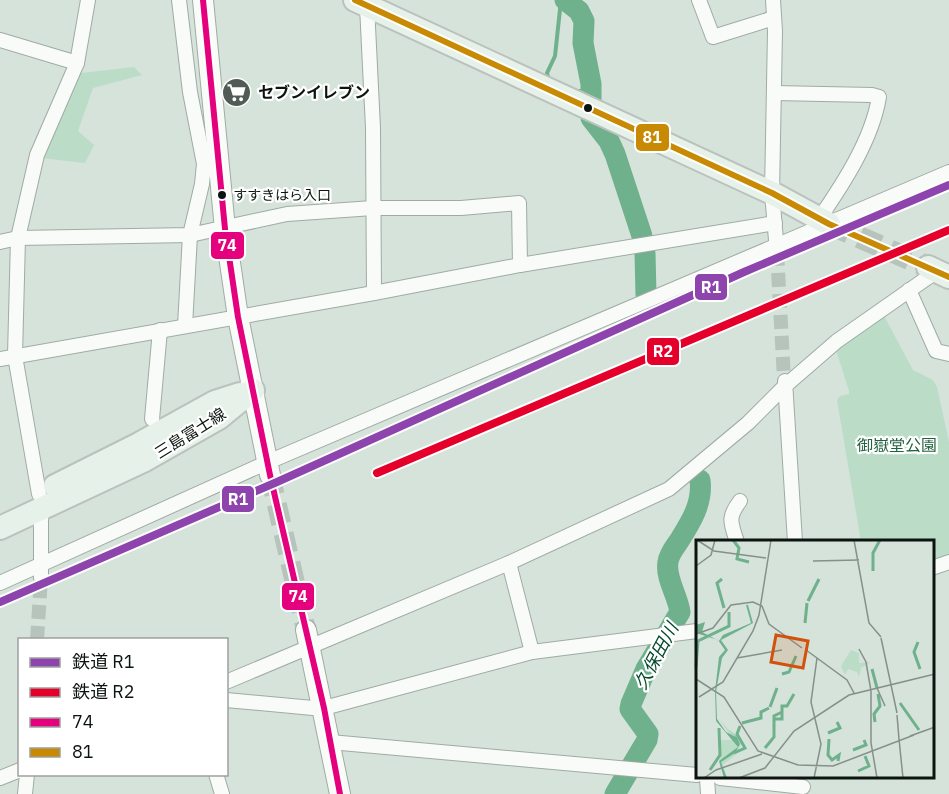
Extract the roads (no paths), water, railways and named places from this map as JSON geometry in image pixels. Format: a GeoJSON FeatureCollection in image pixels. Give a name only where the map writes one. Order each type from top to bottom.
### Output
{"type":"FeatureCollection","features":[{"type":"Feature","properties":{"kind":"main road"},"geometry":{"type":"LineString","coordinates":[[361,3],[772,193],[824,221]]}},
{"type":"Feature","properties":{"kind":"main road","name":"三島富士線"},"geometry":{"type":"LineString","coordinates":[[0,512],[40,502],[145,460],[219,418],[253,390]]}},
{"type":"Feature","properties":{"kind":"main road","name":"三島富士線"},"geometry":{"type":"LineString","coordinates":[[0,528],[40,502]]}},
{"type":"Feature","properties":{"kind":"street"},"geometry":{"type":"LineString","coordinates":[[41,572],[40,502],[15,356],[18,238],[37,155],[77,63],[88,0]]}},
{"type":"Feature","properties":{"kind":"street"},"geometry":{"type":"LineString","coordinates":[[179,0],[190,92],[204,164],[202,184],[190,235],[185,326]]}},
{"type":"Feature","properties":{"kind":"street"},"geometry":{"type":"LineString","coordinates":[[203,0],[225,229],[237,317],[269,468]]}},
{"type":"Feature","properties":{"kind":"street"},"geometry":{"type":"LineString","coordinates":[[699,0],[712,36],[774,18]]}},
{"type":"Feature","properties":{"kind":"street"},"geometry":{"type":"LineString","coordinates":[[773,0],[772,193],[777,248]]}},
{"type":"Feature","properties":{"kind":"street"},"geometry":{"type":"LineString","coordinates":[[361,3],[373,128],[374,293]]}},
{"type":"Feature","properties":{"kind":"street"},"geometry":{"type":"LineString","coordinates":[[0,40],[77,63]]}},
{"type":"Feature","properties":{"kind":"street"},"geometry":{"type":"LineString","coordinates":[[774,93],[879,97],[863,146],[824,221]]}},
{"type":"Feature","properties":{"kind":"street"},"geometry":{"type":"LineString","coordinates":[[0,583],[41,572],[269,468],[656,298],[777,248],[824,221],[949,172]]}},
{"type":"Feature","properties":{"kind":"street"},"geometry":{"type":"LineString","coordinates":[[0,242],[18,238],[190,235],[287,214],[373,208],[461,208],[519,203],[520,265]]}},
{"type":"Feature","properties":{"kind":"street"},"geometry":{"type":"LineString","coordinates":[[0,359],[520,265],[775,223]]}},
{"type":"Feature","properties":{"kind":"street"},"geometry":{"type":"LineString","coordinates":[[228,681],[308,639],[509,563],[669,489],[748,423],[785,383],[837,341],[938,272]]}},
{"type":"Feature","properties":{"kind":"street"},"geometry":{"type":"LineString","coordinates":[[909,290],[936,351],[949,354]]}},
{"type":"Feature","properties":{"kind":"street"},"geometry":{"type":"LineString","coordinates":[[152,419],[160,330]]}},
{"type":"Feature","properties":{"kind":"street"},"geometry":{"type":"LineString","coordinates":[[785,383],[795,540]]}},
{"type":"Feature","properties":{"kind":"street"},"geometry":{"type":"LineString","coordinates":[[736,540],[730,519],[732,511],[740,501]]}},
{"type":"Feature","properties":{"kind":"street"},"geometry":{"type":"LineString","coordinates":[[934,568],[949,562]]}},
{"type":"Feature","properties":{"kind":"street"},"geometry":{"type":"LineString","coordinates":[[509,563],[532,652]]}},
{"type":"Feature","properties":{"kind":"street"},"geometry":{"type":"LineString","coordinates":[[228,700],[324,708],[532,652],[696,631]]}},
{"type":"Feature","properties":{"kind":"street"},"geometry":{"type":"LineString","coordinates":[[308,639],[340,794]]}},
{"type":"Feature","properties":{"kind":"street"},"geometry":{"type":"LineString","coordinates":[[330,742],[696,775]]}},
{"type":"Feature","properties":{"kind":"street"},"geometry":{"type":"LineString","coordinates":[[0,778],[18,771]]}},
{"type":"Feature","properties":{"kind":"street"},"geometry":{"type":"LineString","coordinates":[[26,794],[27,776]]}},
{"type":"Feature","properties":{"kind":"street"},"geometry":{"type":"LineString","coordinates":[[217,776],[222,794]]}},
{"type":"Feature","properties":{"kind":"street"},"geometry":{"type":"LineString","coordinates":[[707,779],[708,794]]}},
{"type":"Feature","properties":{"kind":"street"},"geometry":{"type":"LineString","coordinates":[[757,780],[803,786]]}},
{"type":"Feature","properties":{"kind":"waterway"},"geometry":{"type":"LineString","coordinates":[[549,81],[547,73],[555,56],[561,0]]}},
{"type":"Feature","properties":{"kind":"waterway","name":"久保田川"},"geometry":{"type":"LineString","coordinates":[[565,0],[579,11],[584,21],[583,43],[591,84],[591,100]]}},
{"type":"Feature","properties":{"kind":"waterway"},"geometry":{"type":"LineString","coordinates":[[575,91],[591,91]]}},
{"type":"Feature","properties":{"kind":"waterway","name":"久保田川"},"geometry":{"type":"LineString","coordinates":[[591,118],[609,141],[615,154],[642,236]]}},
{"type":"Feature","properties":{"kind":"waterway","name":"久保田川"},"geometry":{"type":"LineString","coordinates":[[645,253],[646,295]]}},
{"type":"Feature","properties":{"kind":"waterway","name":"久保田川"},"geometry":{"type":"LineString","coordinates":[[615,794],[647,740],[648,734],[630,709],[631,704],[646,669],[680,612],[668,574],[668,562],[695,512],[700,497],[700,480]]}},
{"type":"Feature","properties":{"kind":"tunnel"},"geometry":{"type":"LineString","coordinates":[[829,224],[928,267]]}},
{"type":"Feature","properties":{"kind":"tunnel"},"geometry":{"type":"LineString","coordinates":[[777,252],[784,379]]}},
{"type":"Feature","properties":{"kind":"tunnel"},"geometry":{"type":"LineString","coordinates":[[270,475],[306,630]]}},
{"type":"Feature","properties":{"kind":"tunnel"},"geometry":{"type":"LineString","coordinates":[[37,638],[41,578]]}},
{"type":"Feature","properties":{"kind":"rail line","name":"R1"},"geometry":{"type":"LineString","coordinates":[[0,602],[277,482],[744,272],[949,185]]}},
{"type":"Feature","properties":{"kind":"rail line","name":"R2"},"geometry":{"type":"LineString","coordinates":[[377,473],[949,230]]}},
{"type":"Feature","properties":{"kind":"place","name":"セブンイレブン"},"geometry":{"type":"Point","coordinates":[237,92]}},
{"type":"Feature","properties":{"kind":"place","name":"すすきはら入口"},"geometry":{"type":"Point","coordinates":[222,195]}},
{"type":"Feature","properties":{"kind":"park label","name":"御嶽堂公園"},"geometry":{"type":"Point","coordinates":[897,445]}}]}
